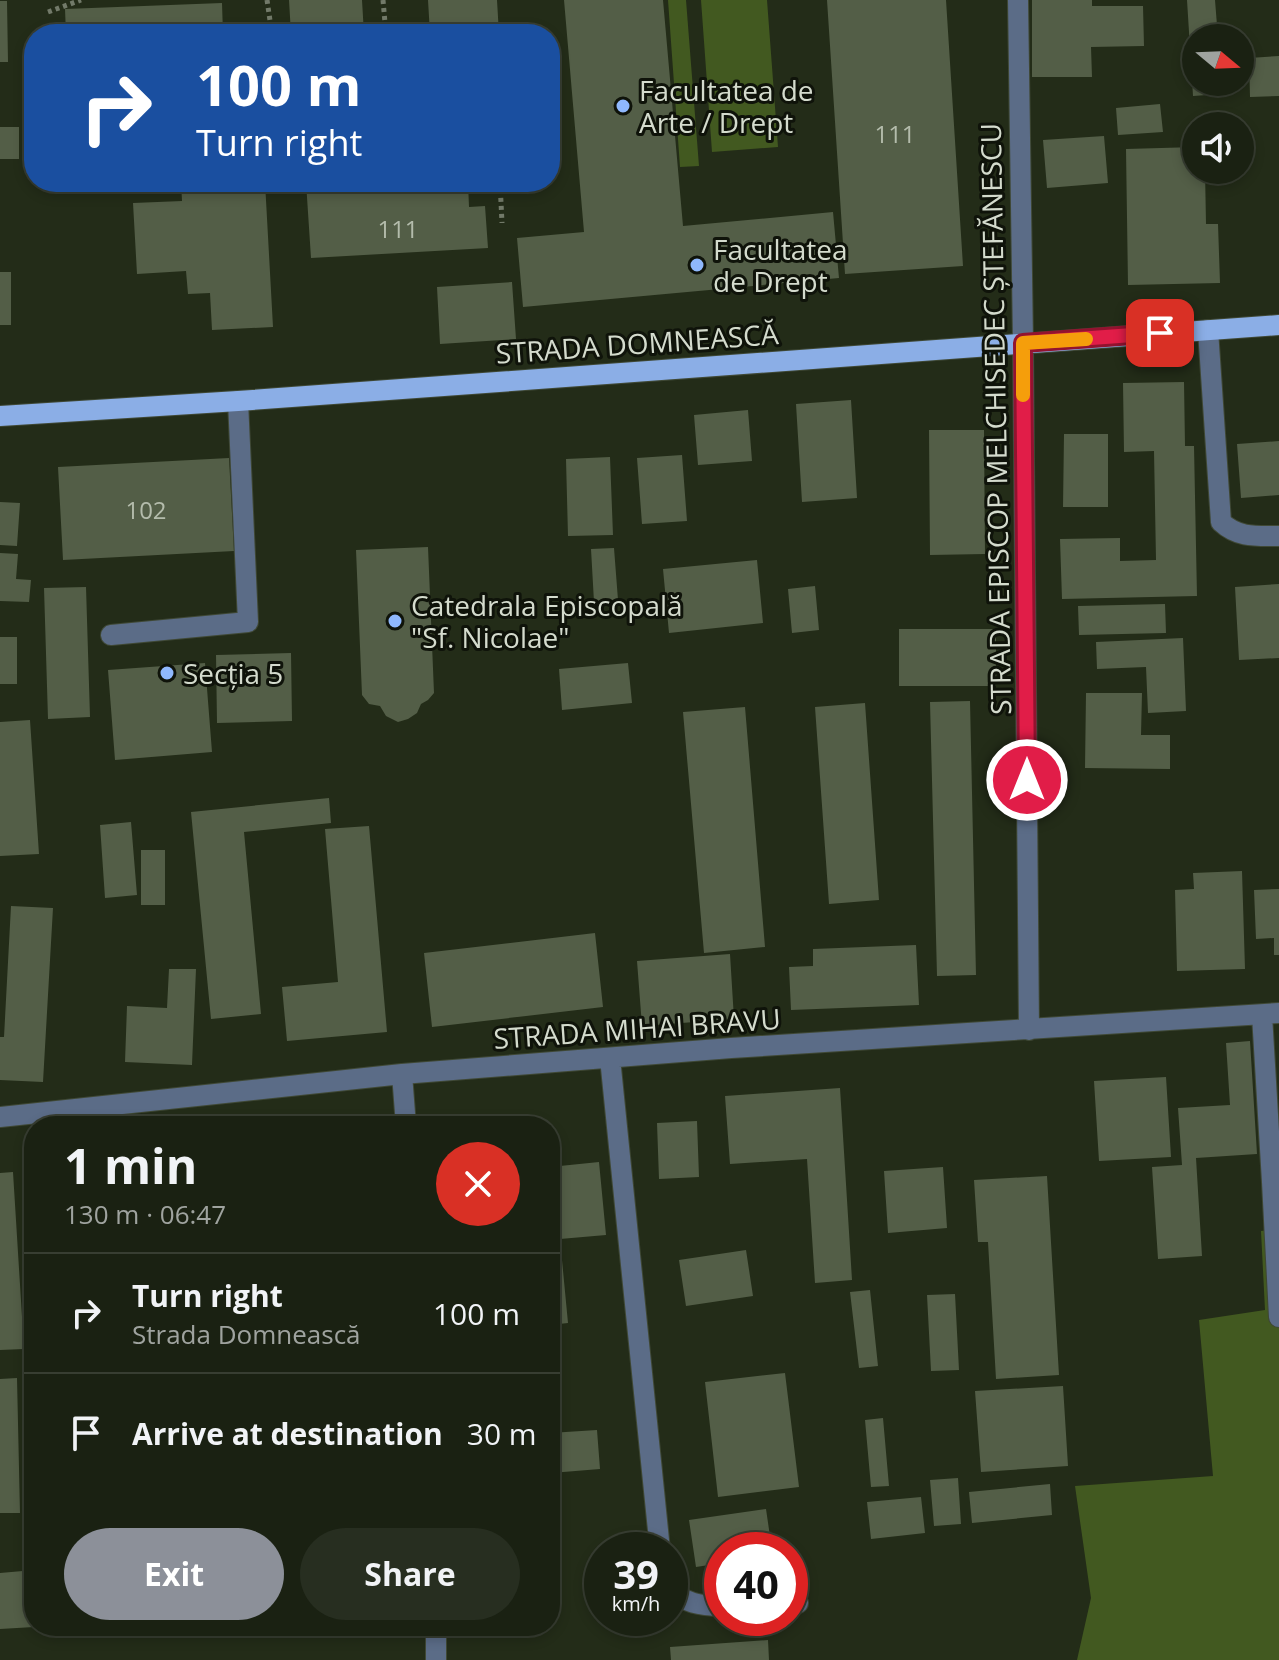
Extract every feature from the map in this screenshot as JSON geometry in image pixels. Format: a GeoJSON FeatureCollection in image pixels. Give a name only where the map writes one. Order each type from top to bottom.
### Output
{"type":"FeatureCollection","features":[{"type":"Feature","properties":{"kind":"main road","name":"STRADA DOMNEASCĂ"},"geometry":{"type":"LineString","coordinates":[[0,416],[1279,325]]}},
{"type":"Feature","properties":{"kind":"street","name":"STRADA EPISCOP MELCHISEDEC ȘTEFĂNESCU"},"geometry":{"type":"LineString","coordinates":[[1018,0],[1029,1030]]}},
{"type":"Feature","properties":{"kind":"street"},"geometry":{"type":"LineString","coordinates":[[1208,330],[1221,522],[1230,530],[1248,536],[1279,536]]}},
{"type":"Feature","properties":{"kind":"street"},"geometry":{"type":"LineString","coordinates":[[111,635],[248,622],[238,401]]}},
{"type":"Feature","properties":{"kind":"street"},"geometry":{"type":"LineString","coordinates":[[1271,1014],[1279,1317]]}},
{"type":"Feature","properties":{"kind":"street","name":"STRADA MIHAI BRAVU"},"geometry":{"type":"LineString","coordinates":[[0,1117],[402,1074],[731,1048],[1271,1014]]}},
{"type":"Feature","properties":{"kind":"street"},"geometry":{"type":"LineString","coordinates":[[610,1058],[658,1532]]}},
{"type":"Feature","properties":{"kind":"street"},"geometry":{"type":"LineString","coordinates":[[402,1074],[405,1116]]}},
{"type":"Feature","properties":{"kind":"street"},"geometry":{"type":"LineString","coordinates":[[436,1636],[436,1660]]}},
{"type":"Feature","properties":{"kind":"path"},"geometry":{"type":"LineString","coordinates":[[48,12],[81,0]]}},
{"type":"Feature","properties":{"kind":"path"},"geometry":{"type":"LineString","coordinates":[[267,0],[271,24]]}},
{"type":"Feature","properties":{"kind":"path"},"geometry":{"type":"LineString","coordinates":[[383,0],[385,24]]}},
{"type":"Feature","properties":{"kind":"path"},"geometry":{"type":"LineString","coordinates":[[500,192],[502,223]]}},
{"type":"Feature","properties":{"kind":"green space"},"geometry":{"type":"Polygon","coordinates":[[[668,0],[686,0],[699,166],[680,167],[668,0]]]}},
{"type":"Feature","properties":{"kind":"green space"},"geometry":{"type":"Polygon","coordinates":[[[701,0],[767,0],[778,147],[712,152],[701,0]]]}},
{"type":"Feature","properties":{"kind":"green space"},"geometry":{"type":"Polygon","coordinates":[[[1279,1229],[1279,1660],[1077,1660],[1091,1598],[1075,1486],[1213,1476],[1199,1320],[1265,1310],[1261,1231],[1279,1229]]]}},
{"type":"Feature","properties":{"kind":"building"},"geometry":{"type":"Polygon","coordinates":[[[289,0],[362,0],[363,24],[290,24],[289,0]]]}},
{"type":"Feature","properties":{"kind":"building"},"geometry":{"type":"Polygon","coordinates":[[[428,0],[497,0],[498,24],[429,24],[428,0]]]}},
{"type":"Feature","properties":{"kind":"building","name":"Facultatea de Arte / Drept"},"geometry":{"type":"Polygon","coordinates":[[[564,0],[663,0],[683,226],[833,212],[839,278],[523,307],[517,238],[584,232],[564,0]]]}},
{"type":"Feature","properties":{"kind":"building"},"geometry":{"type":"Polygon","coordinates":[[[827,0],[946,0],[963,266],[845,274],[827,0]]]}},
{"type":"Feature","properties":{"kind":"building"},"geometry":{"type":"Polygon","coordinates":[[[1032,0],[1092,0],[1092,6],[1143,6],[1144,46],[1091,47],[1092,77],[1032,77],[1032,0]]]}},
{"type":"Feature","properties":{"kind":"building"},"geometry":{"type":"Polygon","coordinates":[[[1187,0],[1215,0],[1217,24],[1188,24],[1187,0]]]}},
{"type":"Feature","properties":{"kind":"building"},"geometry":{"type":"Polygon","coordinates":[[[0,1],[7,1],[8,62],[0,62],[0,1]]]}},
{"type":"Feature","properties":{"kind":"building"},"geometry":{"type":"Polygon","coordinates":[[[222,3],[223,24],[66,24],[65,9],[222,3]]]}},
{"type":"Feature","properties":{"kind":"building"},"geometry":{"type":"Polygon","coordinates":[[[1279,56],[1279,96],[1250,97],[1254,96],[1254,58],[1279,56]]]}},
{"type":"Feature","properties":{"kind":"building"},"geometry":{"type":"Polygon","coordinates":[[[1160,104],[1163,132],[1118,135],[1116,108],[1160,104]]]}},
{"type":"Feature","properties":{"kind":"building"},"geometry":{"type":"Polygon","coordinates":[[[0,127],[19,127],[19,159],[0,159],[0,127]]]}},
{"type":"Feature","properties":{"kind":"building"},"geometry":{"type":"Polygon","coordinates":[[[1104,136],[1108,183],[1047,188],[1043,140],[1104,136]]]}},
{"type":"Feature","properties":{"kind":"building"},"geometry":{"type":"Polygon","coordinates":[[[1182,147],[1182,184],[1205,184],[1206,224],[1218,224],[1220,283],[1128,285],[1126,149],[1182,147]]]}},
{"type":"Feature","properties":{"kind":"building"},"geometry":{"type":"Polygon","coordinates":[[[182,192],[266,192],[273,327],[212,330],[210,293],[188,294],[186,271],[137,274],[133,203],[182,201],[182,192]]]}},
{"type":"Feature","properties":{"kind":"building"},"geometry":{"type":"Polygon","coordinates":[[[307,192],[468,192],[469,207],[485,206],[488,248],[311,258],[307,192]]]}},
{"type":"Feature","properties":{"kind":"building"},"geometry":{"type":"Polygon","coordinates":[[[0,272],[11,272],[11,325],[0,325],[0,272]]]}},
{"type":"Feature","properties":{"kind":"building"},"geometry":{"type":"Polygon","coordinates":[[[512,282],[516,339],[440,344],[437,287],[512,282]]]}},
{"type":"Feature","properties":{"kind":"building"},"geometry":{"type":"Polygon","coordinates":[[[1184,382],[1185,446],[1194,446],[1197,596],[1062,599],[1060,539],[1120,538],[1120,561],[1156,560],[1154,451],[1124,452],[1123,383],[1184,382]]]}},
{"type":"Feature","properties":{"kind":"building"},"geometry":{"type":"Polygon","coordinates":[[[851,400],[857,498],[802,502],[796,404],[851,400]]]}},
{"type":"Feature","properties":{"kind":"building"},"geometry":{"type":"Polygon","coordinates":[[[748,410],[752,461],[698,465],[694,415],[748,410]]]}},
{"type":"Feature","properties":{"kind":"building"},"geometry":{"type":"Polygon","coordinates":[[[929,430],[984,430],[985,554],[930,555],[929,430]]]}},
{"type":"Feature","properties":{"kind":"building"},"geometry":{"type":"Polygon","coordinates":[[[1064,434],[1108,434],[1108,507],[1063,507],[1064,434]]]}},
{"type":"Feature","properties":{"kind":"building"},"geometry":{"type":"Polygon","coordinates":[[[1279,441],[1279,495],[1241,498],[1237,444],[1279,441]]]}},
{"type":"Feature","properties":{"kind":"building"},"geometry":{"type":"Polygon","coordinates":[[[682,455],[687,521],[642,524],[637,458],[682,455]]]}},
{"type":"Feature","properties":{"kind":"building"},"geometry":{"type":"Polygon","coordinates":[[[610,457],[613,535],[568,536],[566,459],[610,457]]]}},
{"type":"Feature","properties":{"kind":"building"},"geometry":{"type":"Polygon","coordinates":[[[229,458],[234,551],[63,560],[58,467],[229,458]]]}},
{"type":"Feature","properties":{"kind":"building"},"geometry":{"type":"Polygon","coordinates":[[[0,502],[20,503],[17,546],[0,545],[0,502]]]}},
{"type":"Feature","properties":{"kind":"building","name":"Catedrala Episcopală \"Sf. Nicolae\""},"geometry":{"type":"Polygon","coordinates":[[[428,547],[434,693],[421,704],[417,713],[398,722],[386,716],[380,706],[369,704],[362,695],[356,550],[428,547]]]}},
{"type":"Feature","properties":{"kind":"building"},"geometry":{"type":"Polygon","coordinates":[[[614,548],[618,600],[594,602],[591,549],[614,548]]]}},
{"type":"Feature","properties":{"kind":"building"},"geometry":{"type":"Polygon","coordinates":[[[0,553],[18,554],[16,579],[31,580],[29,602],[0,601],[0,553]]]}},
{"type":"Feature","properties":{"kind":"building"},"geometry":{"type":"Polygon","coordinates":[[[757,560],[763,623],[669,633],[663,569],[757,560]]]}},
{"type":"Feature","properties":{"kind":"building"},"geometry":{"type":"Polygon","coordinates":[[[1279,584],[1279,658],[1239,660],[1235,587],[1279,584]]]}},
{"type":"Feature","properties":{"kind":"building"},"geometry":{"type":"Polygon","coordinates":[[[815,586],[819,630],[792,633],[788,589],[815,586]]]}},
{"type":"Feature","properties":{"kind":"building"},"geometry":{"type":"Polygon","coordinates":[[[86,587],[90,717],[48,719],[44,588],[86,587]]]}},
{"type":"Feature","properties":{"kind":"building"},"geometry":{"type":"Polygon","coordinates":[[[1165,604],[1166,633],[1079,635],[1078,606],[1165,604]]]}},
{"type":"Feature","properties":{"kind":"building"},"geometry":{"type":"Polygon","coordinates":[[[899,629],[996,629],[996,686],[899,686],[899,629]]]}},
{"type":"Feature","properties":{"kind":"building"},"geometry":{"type":"Polygon","coordinates":[[[0,637],[17,637],[17,684],[0,684],[0,637]]]}},
{"type":"Feature","properties":{"kind":"building"},"geometry":{"type":"Polygon","coordinates":[[[1183,638],[1186,711],[1148,713],[1146,667],[1097,669],[1096,642],[1183,638]]]}},
{"type":"Feature","properties":{"kind":"building"},"geometry":{"type":"Polygon","coordinates":[[[291,653],[292,721],[217,723],[216,655],[291,653]]]}},
{"type":"Feature","properties":{"kind":"building"},"geometry":{"type":"Polygon","coordinates":[[[205,663],[212,752],[115,760],[108,670],[205,663]]]}},
{"type":"Feature","properties":{"kind":"building"},"geometry":{"type":"Polygon","coordinates":[[[628,663],[632,703],[562,710],[559,669],[628,663]]]}},
{"type":"Feature","properties":{"kind":"building"},"geometry":{"type":"Polygon","coordinates":[[[1086,693],[1142,693],[1141,735],[1170,735],[1170,769],[1085,768],[1086,693]]]}},
{"type":"Feature","properties":{"kind":"building"},"geometry":{"type":"Polygon","coordinates":[[[970,701],[976,975],[937,976],[930,702],[970,701]]]}},
{"type":"Feature","properties":{"kind":"building"},"geometry":{"type":"Polygon","coordinates":[[[865,703],[879,900],[829,904],[815,707],[865,703]]]}},
{"type":"Feature","properties":{"kind":"building"},"geometry":{"type":"Polygon","coordinates":[[[745,707],[765,947],[704,953],[683,712],[745,707]]]}},
{"type":"Feature","properties":{"kind":"building"},"geometry":{"type":"Polygon","coordinates":[[[30,720],[39,854],[0,856],[0,722],[30,720]]]}},
{"type":"Feature","properties":{"kind":"building"},"geometry":{"type":"Polygon","coordinates":[[[329,798],[331,823],[244,832],[261,1014],[211,1019],[191,812],[329,798]]]}},
{"type":"Feature","properties":{"kind":"building"},"geometry":{"type":"Polygon","coordinates":[[[131,822],[137,895],[105,898],[100,825],[131,822]]]}},
{"type":"Feature","properties":{"kind":"building"},"geometry":{"type":"Polygon","coordinates":[[[369,826],[387,1032],[287,1041],[282,987],[338,982],[325,829],[369,826]]]}},
{"type":"Feature","properties":{"kind":"building"},"geometry":{"type":"Polygon","coordinates":[[[141,850],[165,850],[165,905],[141,905],[141,850]]]}},
{"type":"Feature","properties":{"kind":"building"},"geometry":{"type":"Polygon","coordinates":[[[1242,871],[1245,969],[1177,971],[1175,890],[1194,889],[1193,873],[1242,871]]]}},
{"type":"Feature","properties":{"kind":"building"},"geometry":{"type":"Polygon","coordinates":[[[1279,889],[1279,955],[1274,955],[1274,938],[1256,939],[1254,890],[1279,889]]]}},
{"type":"Feature","properties":{"kind":"building"},"geometry":{"type":"Polygon","coordinates":[[[11,906],[53,908],[43,1082],[0,1080],[0,1037],[4,1037],[11,906]]]}},
{"type":"Feature","properties":{"kind":"building"},"geometry":{"type":"Polygon","coordinates":[[[595,933],[603,1007],[432,1027],[424,953],[595,933]]]}},
{"type":"Feature","properties":{"kind":"building"},"geometry":{"type":"Polygon","coordinates":[[[916,945],[919,1005],[791,1010],[789,967],[813,966],[813,949],[916,945]]]}},
{"type":"Feature","properties":{"kind":"building"},"geometry":{"type":"Polygon","coordinates":[[[730,954],[734,1019],[642,1026],[637,961],[730,954]]]}},
{"type":"Feature","properties":{"kind":"building"},"geometry":{"type":"Polygon","coordinates":[[[169,969],[196,969],[192,1065],[125,1062],[127,1006],[167,1008],[169,969]]]}},
{"type":"Feature","properties":{"kind":"building"},"geometry":{"type":"Polygon","coordinates":[[[1250,1041],[1257,1154],[1196,1158],[1202,1256],[1158,1259],[1152,1167],[1182,1165],[1178,1108],[1230,1105],[1226,1043],[1250,1041]]]}},
{"type":"Feature","properties":{"kind":"building"},"geometry":{"type":"Polygon","coordinates":[[[1166,1077],[1171,1157],[1099,1161],[1094,1081],[1166,1077]]]}},
{"type":"Feature","properties":{"kind":"building"},"geometry":{"type":"Polygon","coordinates":[[[840,1088],[852,1280],[815,1283],[807,1159],[730,1164],[725,1096],[840,1088]]]}},
{"type":"Feature","properties":{"kind":"building"},"geometry":{"type":"Polygon","coordinates":[[[697,1121],[699,1177],[659,1179],[657,1123],[697,1121]]]}},
{"type":"Feature","properties":{"kind":"building"},"geometry":{"type":"Polygon","coordinates":[[[599,1162],[606,1235],[560,1239],[560,1166],[599,1162]]]}},
{"type":"Feature","properties":{"kind":"building"},"geometry":{"type":"Polygon","coordinates":[[[943,1167],[947,1228],[888,1233],[884,1171],[943,1167]]]}},
{"type":"Feature","properties":{"kind":"building"},"geometry":{"type":"Polygon","coordinates":[[[13,1172],[24,1349],[0,1350],[0,1173],[13,1172]]]}},
{"type":"Feature","properties":{"kind":"building"},"geometry":{"type":"Polygon","coordinates":[[[1047,1176],[1059,1375],[996,1379],[988,1242],[978,1242],[974,1180],[1047,1176]]]}},
{"type":"Feature","properties":{"kind":"building"},"geometry":{"type":"Polygon","coordinates":[[[560,1239],[568,1323],[560,1324],[560,1239]]]}},
{"type":"Feature","properties":{"kind":"building"},"geometry":{"type":"Polygon","coordinates":[[[746,1250],[753,1296],[686,1306],[679,1260],[746,1250]]]}},
{"type":"Feature","properties":{"kind":"building"},"geometry":{"type":"Polygon","coordinates":[[[870,1290],[878,1366],[859,1368],[850,1292],[870,1290]]]}},
{"type":"Feature","properties":{"kind":"building"},"geometry":{"type":"Polygon","coordinates":[[[955,1294],[959,1370],[931,1371],[927,1295],[955,1294]]]}},
{"type":"Feature","properties":{"kind":"building"},"geometry":{"type":"Polygon","coordinates":[[[785,1373],[799,1487],[718,1497],[705,1382],[785,1373]]]}},
{"type":"Feature","properties":{"kind":"building"},"geometry":{"type":"Polygon","coordinates":[[[17,1378],[20,1513],[0,1513],[0,1379],[17,1378]]]}},
{"type":"Feature","properties":{"kind":"building"},"geometry":{"type":"Polygon","coordinates":[[[1063,1386],[1068,1466],[981,1472],[975,1391],[1063,1386]]]}},
{"type":"Feature","properties":{"kind":"building"},"geometry":{"type":"Polygon","coordinates":[[[883,1418],[889,1486],[871,1487],[865,1420],[883,1418]]]}},
{"type":"Feature","properties":{"kind":"building"},"geometry":{"type":"Polygon","coordinates":[[[597,1430],[600,1469],[560,1472],[560,1432],[597,1430]]]}},
{"type":"Feature","properties":{"kind":"building"},"geometry":{"type":"Polygon","coordinates":[[[958,1478],[961,1524],[934,1526],[930,1480],[958,1478]]]}},
{"type":"Feature","properties":{"kind":"building"},"geometry":{"type":"Polygon","coordinates":[[[1050,1484],[1052,1515],[972,1523],[969,1492],[1050,1484]]]}},
{"type":"Feature","properties":{"kind":"building"},"geometry":{"type":"Polygon","coordinates":[[[921,1497],[925,1533],[871,1539],[867,1502],[921,1497]]]}},
{"type":"Feature","properties":{"kind":"building"},"geometry":{"type":"Polygon","coordinates":[[[766,1509],[769,1532],[704,1532],[704,1566],[696,1567],[689,1520],[766,1509]]]}},
{"type":"Feature","properties":{"kind":"building"},"geometry":{"type":"Polygon","coordinates":[[[24,1571],[24,1628],[0,1629],[0,1573],[24,1571]]]}},
{"type":"Feature","properties":{"kind":"building"},"geometry":{"type":"Polygon","coordinates":[[[768,1640],[769,1660],[671,1660],[670,1647],[768,1640]]]}},
{"type":"Feature","properties":{"kind":"slow traffic"},"geometry":{"type":"LineString","coordinates":[[1023,395],[1023,343],[1086,339]]}},
{"type":"Feature","properties":{"kind":"place","name":"Facultatea de Arte / Drept"},"geometry":{"type":"Point","coordinates":[623,106]}},
{"type":"Feature","properties":{"kind":"place","name":"Facultatea de Drept"},"geometry":{"type":"Point","coordinates":[697,265]}},
{"type":"Feature","properties":{"kind":"place","name":"Catedrala Episcopală \"Sf. Nicolae\""},"geometry":{"type":"Point","coordinates":[395,621]}},
{"type":"Feature","properties":{"kind":"place","name":"Secția 5"},"geometry":{"type":"Point","coordinates":[167,673]}},
{"type":"Feature","properties":{"kind":"route"},"geometry":{"type":"LineString","coordinates":[[1027,780],[1023,343],[1160,333]]}}]}
